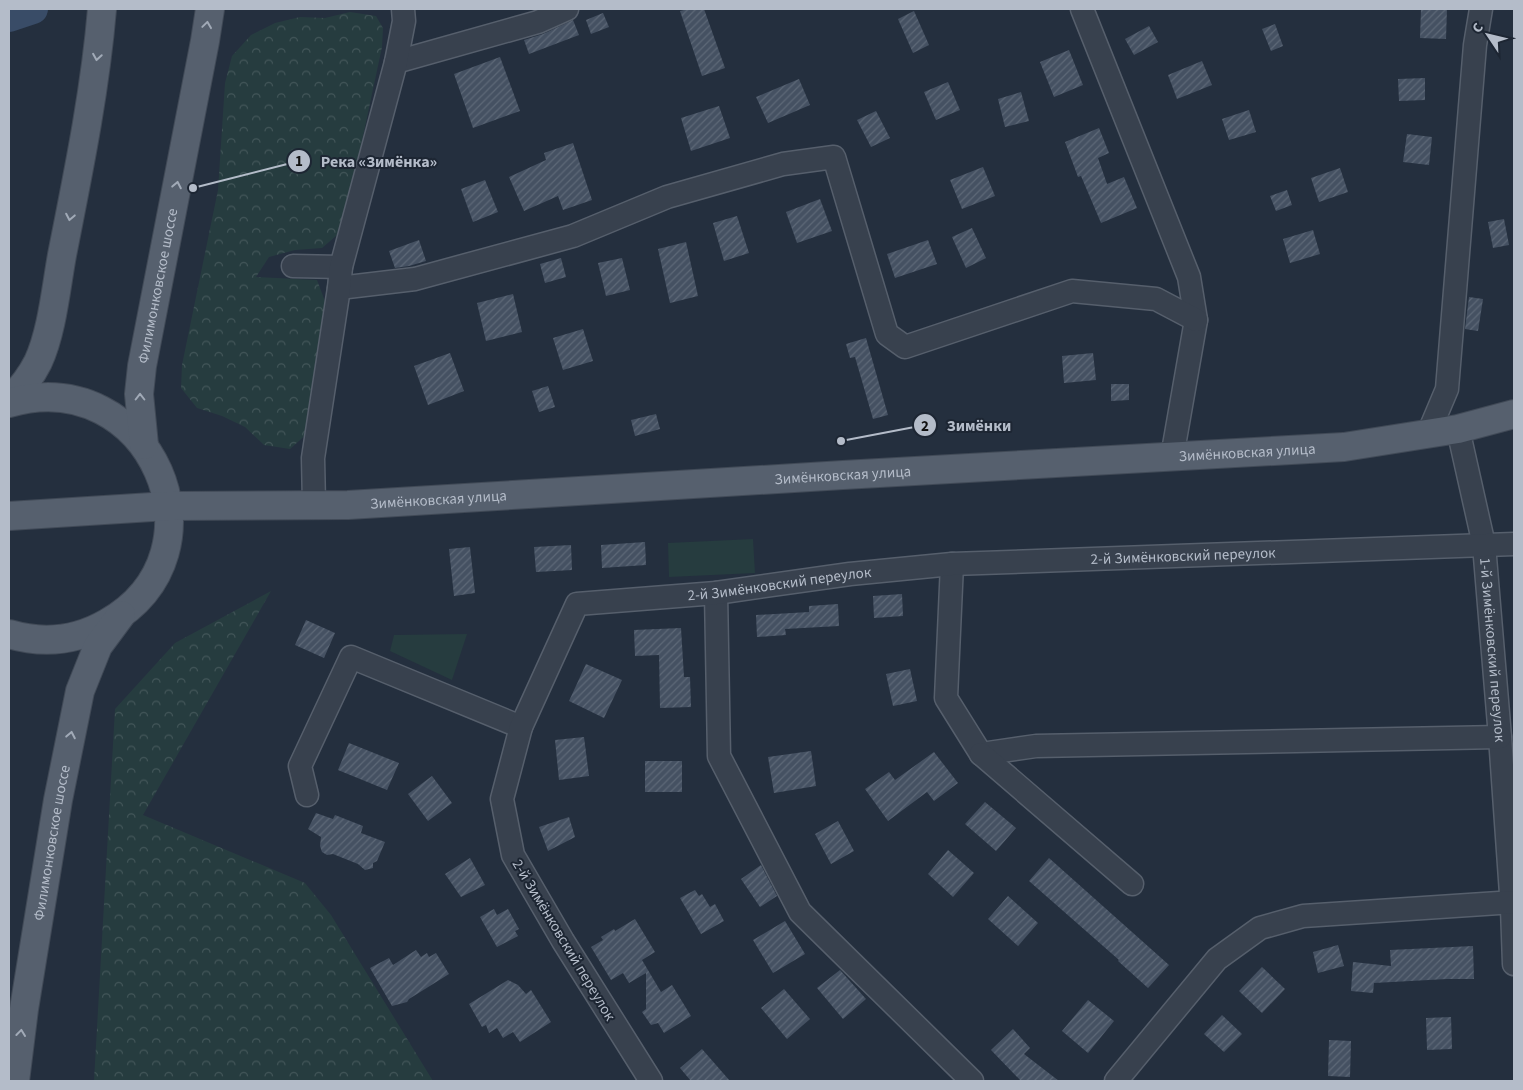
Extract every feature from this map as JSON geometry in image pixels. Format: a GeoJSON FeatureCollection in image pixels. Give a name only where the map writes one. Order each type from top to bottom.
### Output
{"type":"FeatureCollection","features":[{"type":"Feature","properties":{"kind":"main road","name":"Филимонковское шоссе"},"geometry":{"type":"LineString","coordinates":[[9,402],[26,383],[38,360],[49,324],[79,170],[99,42],[102,9]]}},
{"type":"Feature","properties":{"kind":"main road","name":"Филимонковское шоссе"},"geometry":{"type":"LineString","coordinates":[[144,445],[139,394],[142,366],[210,9]]}},
{"type":"Feature","properties":{"kind":"main road","name":"Филимонковское шоссе"},"geometry":{"type":"LineString","coordinates":[[9,402],[39,397],[56,397],[90,404],[120,421],[144,445],[160,474],[168,506],[169,524],[162,559],[155,575],[134,604],[121,615],[95,630],[73,637],[38,640],[9,634]]}},
{"type":"Feature","properties":{"kind":"main road","name":"Зимёнковская улица"},"geometry":{"type":"LineString","coordinates":[[9,516],[168,506],[348,505],[1344,447],[1458,429],[1514,414]]}},
{"type":"Feature","properties":{"kind":"main road","name":"Филимонковское шоссе"},"geometry":{"type":"LineString","coordinates":[[16,1081],[24,1009],[56,809],[80,691],[98,646],[121,615]]}},
{"type":"Feature","properties":{"kind":"street"},"geometry":{"type":"LineString","coordinates":[[314,505],[314,458],[340,277],[396,62],[404,20],[403,9]]}},
{"type":"Feature","properties":{"kind":"street"},"geometry":{"type":"LineString","coordinates":[[396,62],[538,22],[567,9]]}},
{"type":"Feature","properties":{"kind":"street"},"geometry":{"type":"LineString","coordinates":[[1082,9],[1189,277],[1196,320],[1172,457]]}},
{"type":"Feature","properties":{"kind":"street"},"geometry":{"type":"LineString","coordinates":[[1428,434],[1447,389],[1475,45],[1481,9]]}},
{"type":"Feature","properties":{"kind":"street"},"geometry":{"type":"LineString","coordinates":[[293,266],[340,277],[415,279],[573,236],[666,197],[783,164],[834,157],[887,334],[905,348],[1072,291],[1156,299],[1196,320]]}},
{"type":"Feature","properties":{"kind":"street","name":"1-й Зимёнковский переулок"},"geometry":{"type":"LineString","coordinates":[[1458,429],[1484,545],[1513,902],[1514,964]]}},
{"type":"Feature","properties":{"kind":"street","name":"2-й Зимёнковский переулок"},"geometry":{"type":"LineString","coordinates":[[652,1081],[563,941],[513,855],[502,800],[521,727],[577,604],[716,594],[850,574],[952,564],[1514,544]]}},
{"type":"Feature","properties":{"kind":"street"},"geometry":{"type":"LineString","coordinates":[[952,564],[946,698],[981,754],[1132,884]]}},
{"type":"Feature","properties":{"kind":"street"},"geometry":{"type":"LineString","coordinates":[[716,594],[719,756],[791,895],[800,912],[972,1081]]}},
{"type":"Feature","properties":{"kind":"street"},"geometry":{"type":"LineString","coordinates":[[307,795],[300,766],[351,657],[521,727]]}},
{"type":"Feature","properties":{"kind":"street"},"geometry":{"type":"LineString","coordinates":[[981,754],[1036,746],[1500,738]]}},
{"type":"Feature","properties":{"kind":"street"},"geometry":{"type":"LineString","coordinates":[[1116,1081],[1217,959],[1260,928],[1302,916],[1513,902]]}},
{"type":"Feature","properties":{"kind":"green space"},"geometry":{"type":"Polygon","coordinates":[[[350,12],[376,16],[383,28],[382,47],[343,230],[322,248],[295,250],[269,257],[256,277],[317,280],[326,304],[309,432],[290,449],[264,445],[245,427],[222,416],[197,408],[181,388],[182,365],[218,190],[225,83],[232,56],[251,35],[275,23],[300,17],[325,18],[350,12]]]}},
{"type":"Feature","properties":{"kind":"green space"},"geometry":{"type":"Polygon","coordinates":[[[753,539],[755,573],[669,577],[668,543],[753,539]]]}},
{"type":"Feature","properties":{"kind":"green space"},"geometry":{"type":"Polygon","coordinates":[[[271,591],[143,815],[305,883],[331,915],[433,1081],[94,1081],[115,709],[175,643],[271,591]]]}},
{"type":"Feature","properties":{"kind":"green space"},"geometry":{"type":"Polygon","coordinates":[[[467,634],[452,680],[390,651],[394,635],[467,634]]]}},
{"type":"Feature","properties":{"kind":"building"},"geometry":{"type":"Polygon","coordinates":[[[704,9],[725,68],[702,76],[680,11],[704,9]]]}},
{"type":"Feature","properties":{"kind":"building"},"geometry":{"type":"Polygon","coordinates":[[[1421,9],[1447,9],[1446,39],[1420,38],[1421,9]]]}},
{"type":"Feature","properties":{"kind":"building"},"geometry":{"type":"Polygon","coordinates":[[[914,11],[929,45],[913,53],[898,19],[914,11]]]}},
{"type":"Feature","properties":{"kind":"building"},"geometry":{"type":"Polygon","coordinates":[[[603,13],[609,27],[591,34],[586,20],[603,13]]]}},
{"type":"Feature","properties":{"kind":"building"},"geometry":{"type":"Polygon","coordinates":[[[573,20],[579,35],[529,54],[524,40],[543,34],[573,20]]]}},
{"type":"Feature","properties":{"kind":"building"},"geometry":{"type":"Polygon","coordinates":[[[1275,24],[1283,46],[1271,51],[1262,29],[1275,24]]]}},
{"type":"Feature","properties":{"kind":"building"},"geometry":{"type":"Polygon","coordinates":[[[1149,26],[1158,42],[1134,55],[1125,39],[1149,26]]]}},
{"type":"Feature","properties":{"kind":"building"},"geometry":{"type":"Polygon","coordinates":[[[1069,50],[1083,85],[1054,97],[1040,62],[1069,50]]]}},
{"type":"Feature","properties":{"kind":"building"},"geometry":{"type":"Polygon","coordinates":[[[500,57],[520,111],[473,128],[454,74],[500,57]]]}},
{"type":"Feature","properties":{"kind":"building"},"geometry":{"type":"Polygon","coordinates":[[[1202,61],[1212,85],[1177,99],[1168,75],[1202,61]]]}},
{"type":"Feature","properties":{"kind":"building"},"geometry":{"type":"Polygon","coordinates":[[[1425,78],[1425,100],[1399,101],[1398,79],[1425,78]]]}},
{"type":"Feature","properties":{"kind":"building"},"geometry":{"type":"Polygon","coordinates":[[[799,79],[810,105],[768,123],[756,97],[799,79]]]}},
{"type":"Feature","properties":{"kind":"building"},"geometry":{"type":"Polygon","coordinates":[[[948,82],[960,110],[936,120],[924,92],[948,82]]]}},
{"type":"Feature","properties":{"kind":"building"},"geometry":{"type":"Polygon","coordinates":[[[1021,92],[1029,121],[1005,127],[998,99],[1021,92]]]}},
{"type":"Feature","properties":{"kind":"building"},"geometry":{"type":"Polygon","coordinates":[[[719,106],[730,138],[691,151],[681,118],[719,106]]]}},
{"type":"Feature","properties":{"kind":"building"},"geometry":{"type":"Polygon","coordinates":[[[1249,110],[1256,132],[1229,140],[1222,119],[1249,110]]]}},
{"type":"Feature","properties":{"kind":"building"},"geometry":{"type":"Polygon","coordinates":[[[876,111],[890,138],[871,147],[857,120],[876,111]]]}},
{"type":"Feature","properties":{"kind":"building"},"geometry":{"type":"Polygon","coordinates":[[[1099,128],[1109,153],[1098,158],[1107,184],[1124,177],[1137,208],[1101,223],[1081,176],[1078,177],[1065,142],[1099,128]]]}},
{"type":"Feature","properties":{"kind":"building"},"geometry":{"type":"Polygon","coordinates":[[[1407,134],[1432,137],[1429,165],[1403,162],[1407,134]]]}},
{"type":"Feature","properties":{"kind":"building"},"geometry":{"type":"Polygon","coordinates":[[[573,143],[592,200],[563,210],[558,196],[524,211],[509,177],[546,160],[544,153],[573,143]]]}},
{"type":"Feature","properties":{"kind":"building"},"geometry":{"type":"Polygon","coordinates":[[[983,167],[995,196],[962,209],[950,180],[983,167]]]}},
{"type":"Feature","properties":{"kind":"building"},"geometry":{"type":"Polygon","coordinates":[[[1340,168],[1348,192],[1319,202],[1311,178],[1340,168]]]}},
{"type":"Feature","properties":{"kind":"building"},"geometry":{"type":"Polygon","coordinates":[[[485,180],[498,212],[473,222],[461,189],[485,180]]]}},
{"type":"Feature","properties":{"kind":"building"},"geometry":{"type":"Polygon","coordinates":[[[1287,190],[1292,205],[1276,211],[1270,196],[1287,190]]]}},
{"type":"Feature","properties":{"kind":"building"},"geometry":{"type":"Polygon","coordinates":[[[820,199],[832,231],[797,243],[786,212],[820,199]]]}},
{"type":"Feature","properties":{"kind":"building"},"geometry":{"type":"Polygon","coordinates":[[[737,216],[749,253],[724,261],[713,223],[737,216]]]}},
{"type":"Feature","properties":{"kind":"building"},"geometry":{"type":"Polygon","coordinates":[[[1504,219],[1509,245],[1493,248],[1488,222],[1504,219]]]}},
{"type":"Feature","properties":{"kind":"building"},"geometry":{"type":"Polygon","coordinates":[[[972,228],[986,258],[966,268],[952,237],[972,228]]]}},
{"type":"Feature","properties":{"kind":"building"},"geometry":{"type":"Polygon","coordinates":[[[1313,230],[1320,254],[1290,263],[1283,239],[1313,230]]]}},
{"type":"Feature","properties":{"kind":"building"},"geometry":{"type":"Polygon","coordinates":[[[419,240],[426,261],[395,268],[389,251],[419,240]]]}},
{"type":"Feature","properties":{"kind":"building"},"geometry":{"type":"Polygon","coordinates":[[[928,240],[937,264],[895,278],[887,254],[928,240]]]}},
{"type":"Feature","properties":{"kind":"building"},"geometry":{"type":"Polygon","coordinates":[[[686,242],[698,296],[670,303],[658,249],[686,242]]]}},
{"type":"Feature","properties":{"kind":"building"},"geometry":{"type":"Polygon","coordinates":[[[561,258],[566,277],[545,283],[540,264],[561,258]]]}},
{"type":"Feature","properties":{"kind":"building"},"geometry":{"type":"Polygon","coordinates":[[[622,258],[630,290],[606,296],[598,263],[622,258]]]}},
{"type":"Feature","properties":{"kind":"building"},"geometry":{"type":"Polygon","coordinates":[[[513,294],[522,332],[486,341],[477,303],[513,294]]]}},
{"type":"Feature","properties":{"kind":"building"},"geometry":{"type":"Polygon","coordinates":[[[1469,297],[1483,299],[1478,331],[1465,329],[1469,297]]]}},
{"type":"Feature","properties":{"kind":"building"},"geometry":{"type":"Polygon","coordinates":[[[583,329],[593,361],[563,370],[553,338],[583,329]]]}},
{"type":"Feature","properties":{"kind":"building"},"geometry":{"type":"Polygon","coordinates":[[[866,338],[888,415],[873,419],[855,357],[850,358],[846,344],[866,338]]]}},
{"type":"Feature","properties":{"kind":"building"},"geometry":{"type":"Polygon","coordinates":[[[450,353],[464,391],[428,405],[414,366],[450,353]]]}},
{"type":"Feature","properties":{"kind":"building"},"geometry":{"type":"Polygon","coordinates":[[[1093,353],[1096,380],[1064,383],[1062,356],[1093,353]]]}},
{"type":"Feature","properties":{"kind":"building"},"geometry":{"type":"Polygon","coordinates":[[[1111,384],[1129,384],[1129,400],[1111,401],[1111,384]]]}},
{"type":"Feature","properties":{"kind":"building"},"geometry":{"type":"Polygon","coordinates":[[[548,386],[555,407],[539,412],[532,391],[548,386]]]}},
{"type":"Feature","properties":{"kind":"building"},"geometry":{"type":"Polygon","coordinates":[[[656,414],[660,429],[635,436],[631,420],[656,414]]]}},
{"type":"Feature","properties":{"kind":"building"},"geometry":{"type":"Polygon","coordinates":[[[645,542],[646,565],[602,568],[601,545],[645,542]]]}},
{"type":"Feature","properties":{"kind":"building"},"geometry":{"type":"Polygon","coordinates":[[[571,545],[572,570],[536,572],[534,547],[571,545]]]}},
{"type":"Feature","properties":{"kind":"building"},"geometry":{"type":"Polygon","coordinates":[[[470,547],[475,593],[454,596],[449,549],[470,547]]]}},
{"type":"Feature","properties":{"kind":"building"},"geometry":{"type":"Polygon","coordinates":[[[902,594],[903,616],[874,618],[873,596],[902,594]]]}},
{"type":"Feature","properties":{"kind":"building"},"geometry":{"type":"Polygon","coordinates":[[[838,604],[839,626],[785,629],[786,635],[757,637],[756,615],[809,612],[809,606],[838,604]]]}},
{"type":"Feature","properties":{"kind":"building"},"geometry":{"type":"Polygon","coordinates":[[[306,620],[335,633],[324,658],[295,645],[306,620]]]}},
{"type":"Feature","properties":{"kind":"building"},"geometry":{"type":"Polygon","coordinates":[[[681,628],[684,677],[690,677],[691,707],[660,708],[659,655],[635,656],[634,630],[681,628]]]}},
{"type":"Feature","properties":{"kind":"building"},"geometry":{"type":"Polygon","coordinates":[[[586,664],[622,680],[604,718],[569,701],[586,664]]]}},
{"type":"Feature","properties":{"kind":"building"},"geometry":{"type":"Polygon","coordinates":[[[910,669],[917,701],[893,706],[886,674],[910,669]]]}},
{"type":"Feature","properties":{"kind":"building"},"geometry":{"type":"Polygon","coordinates":[[[584,737],[589,776],[559,780],[555,740],[584,737]]]}},
{"type":"Feature","properties":{"kind":"building"},"geometry":{"type":"Polygon","coordinates":[[[349,743],[399,763],[387,790],[338,770],[349,743]]]}},
{"type":"Feature","properties":{"kind":"building"},"geometry":{"type":"Polygon","coordinates":[[[811,751],[816,786],[774,793],[768,757],[811,751]]]}},
{"type":"Feature","properties":{"kind":"building"},"geometry":{"type":"Polygon","coordinates":[[[934,752],[958,783],[934,801],[927,792],[888,821],[865,789],[889,772],[895,780],[934,752]]]}},
{"type":"Feature","properties":{"kind":"building"},"geometry":{"type":"Polygon","coordinates":[[[645,761],[682,761],[682,792],[645,792],[645,761]]]}},
{"type":"Feature","properties":{"kind":"building"},"geometry":{"type":"Polygon","coordinates":[[[432,776],[452,803],[428,821],[408,794],[432,776]]]}},
{"type":"Feature","properties":{"kind":"building"},"geometry":{"type":"Polygon","coordinates":[[[985,802],[1016,828],[996,851],[965,824],[985,802]]]}},
{"type":"Feature","properties":{"kind":"building"},"geometry":{"type":"Polygon","coordinates":[[[316,813],[333,819],[335,815],[363,826],[361,833],[385,842],[377,861],[373,863],[373,868],[365,870],[358,864],[333,854],[327,855],[322,852],[320,846],[321,837],[308,829],[316,813]]]}},
{"type":"Feature","properties":{"kind":"building"},"geometry":{"type":"Polygon","coordinates":[[[569,817],[575,837],[548,851],[539,827],[569,817]]]}},
{"type":"Feature","properties":{"kind":"building"},"geometry":{"type":"Polygon","coordinates":[[[838,821],[854,851],[831,864],[815,834],[838,821]]]}},
{"type":"Feature","properties":{"kind":"building"},"geometry":{"type":"Polygon","coordinates":[[[948,850],[974,873],[953,897],[928,874],[948,850]]]}},
{"type":"Feature","properties":{"kind":"building"},"geometry":{"type":"Polygon","coordinates":[[[470,858],[485,885],[461,897],[445,874],[470,858]]]}},
{"type":"Feature","properties":{"kind":"building"},"geometry":{"type":"Polygon","coordinates":[[[1049,858],[1169,965],[1148,988],[1029,881],[1049,858]]]}},
{"type":"Feature","properties":{"kind":"building"},"geometry":{"type":"Polygon","coordinates":[[[761,865],[777,896],[760,907],[741,879],[761,865]]]}},
{"type":"Feature","properties":{"kind":"building"},"geometry":{"type":"Polygon","coordinates":[[[695,890],[699,896],[702,894],[710,907],[715,904],[724,921],[701,934],[680,898],[695,890]]]}},
{"type":"Feature","properties":{"kind":"building"},"geometry":{"type":"Polygon","coordinates":[[[1008,896],[1038,923],[1018,946],[988,919],[1008,896]]]}},
{"type":"Feature","properties":{"kind":"building"},"geometry":{"type":"Polygon","coordinates":[[[494,909],[497,915],[508,909],[519,929],[515,931],[518,936],[497,947],[480,917],[494,909]]]}},
{"type":"Feature","properties":{"kind":"building"},"geometry":{"type":"Polygon","coordinates":[[[635,919],[655,952],[642,960],[661,992],[672,985],[691,1016],[664,1033],[658,1023],[651,1025],[642,1012],[646,1009],[646,973],[629,983],[623,973],[611,980],[591,947],[603,940],[601,937],[635,919]]]}},
{"type":"Feature","properties":{"kind":"building"},"geometry":{"type":"Polygon","coordinates":[[[785,921],[805,954],[773,973],[753,940],[785,921]]]}},
{"type":"Feature","properties":{"kind":"building"},"geometry":{"type":"Polygon","coordinates":[[[1338,945],[1344,966],[1318,973],[1313,952],[1338,945]]]}},
{"type":"Feature","properties":{"kind":"building"},"geometry":{"type":"Polygon","coordinates":[[[1473,946],[1474,979],[1374,983],[1373,993],[1351,991],[1353,962],[1391,966],[1390,950],[1473,946]]]}},
{"type":"Feature","properties":{"kind":"building"},"geometry":{"type":"Polygon","coordinates":[[[416,950],[421,957],[427,953],[429,957],[436,953],[449,974],[407,1002],[392,1006],[370,968],[389,958],[393,965],[416,950]]]}},
{"type":"Feature","properties":{"kind":"building"},"geometry":{"type":"Polygon","coordinates":[[[1262,967],[1285,989],[1262,1013],[1239,991],[1262,967]]]}},
{"type":"Feature","properties":{"kind":"building"},"geometry":{"type":"Polygon","coordinates":[[[840,970],[866,999],[843,1019],[817,988],[840,970]]]}},
{"type":"Feature","properties":{"kind":"building"},"geometry":{"type":"Polygon","coordinates":[[[508,980],[518,985],[526,994],[531,990],[551,1022],[520,1042],[513,1032],[503,1038],[497,1028],[489,1033],[486,1025],[482,1027],[469,1004],[508,980]]]}},
{"type":"Feature","properties":{"kind":"building"},"geometry":{"type":"Polygon","coordinates":[[[784,989],[810,1019],[787,1039],[761,1008],[784,989]]]}},
{"type":"Feature","properties":{"kind":"building"},"geometry":{"type":"Polygon","coordinates":[[[1088,1000],[1114,1021],[1088,1053],[1062,1031],[1088,1000]]]}},
{"type":"Feature","properties":{"kind":"building"},"geometry":{"type":"Polygon","coordinates":[[[1222,1015],[1242,1034],[1224,1052],[1204,1034],[1222,1015]]]}},
{"type":"Feature","properties":{"kind":"building"},"geometry":{"type":"Polygon","coordinates":[[[1451,1017],[1452,1049],[1427,1050],[1426,1018],[1451,1017]]]}},
{"type":"Feature","properties":{"kind":"building"},"geometry":{"type":"Polygon","coordinates":[[[1013,1029],[1030,1048],[1024,1054],[1059,1081],[1021,1081],[991,1050],[1013,1029]]]}},
{"type":"Feature","properties":{"kind":"building"},"geometry":{"type":"Polygon","coordinates":[[[1329,1040],[1351,1041],[1350,1077],[1328,1076],[1329,1040]]]}},
{"type":"Feature","properties":{"kind":"building"},"geometry":{"type":"Polygon","coordinates":[[[702,1049],[730,1081],[691,1081],[680,1068],[702,1049]]]}},
{"type":"Feature","properties":{"kind":"waterway"},"geometry":{"type":"LineString","coordinates":[[9,17],[33,9]]}},
{"type":"Feature","properties":{"kind":"place","name":"Река «Зимёнка»"},"geometry":{"type":"Point","coordinates":[193,188]}},
{"type":"Feature","properties":{"kind":"place","name":"Зимёнки"},"geometry":{"type":"Point","coordinates":[841,441]}}]}
